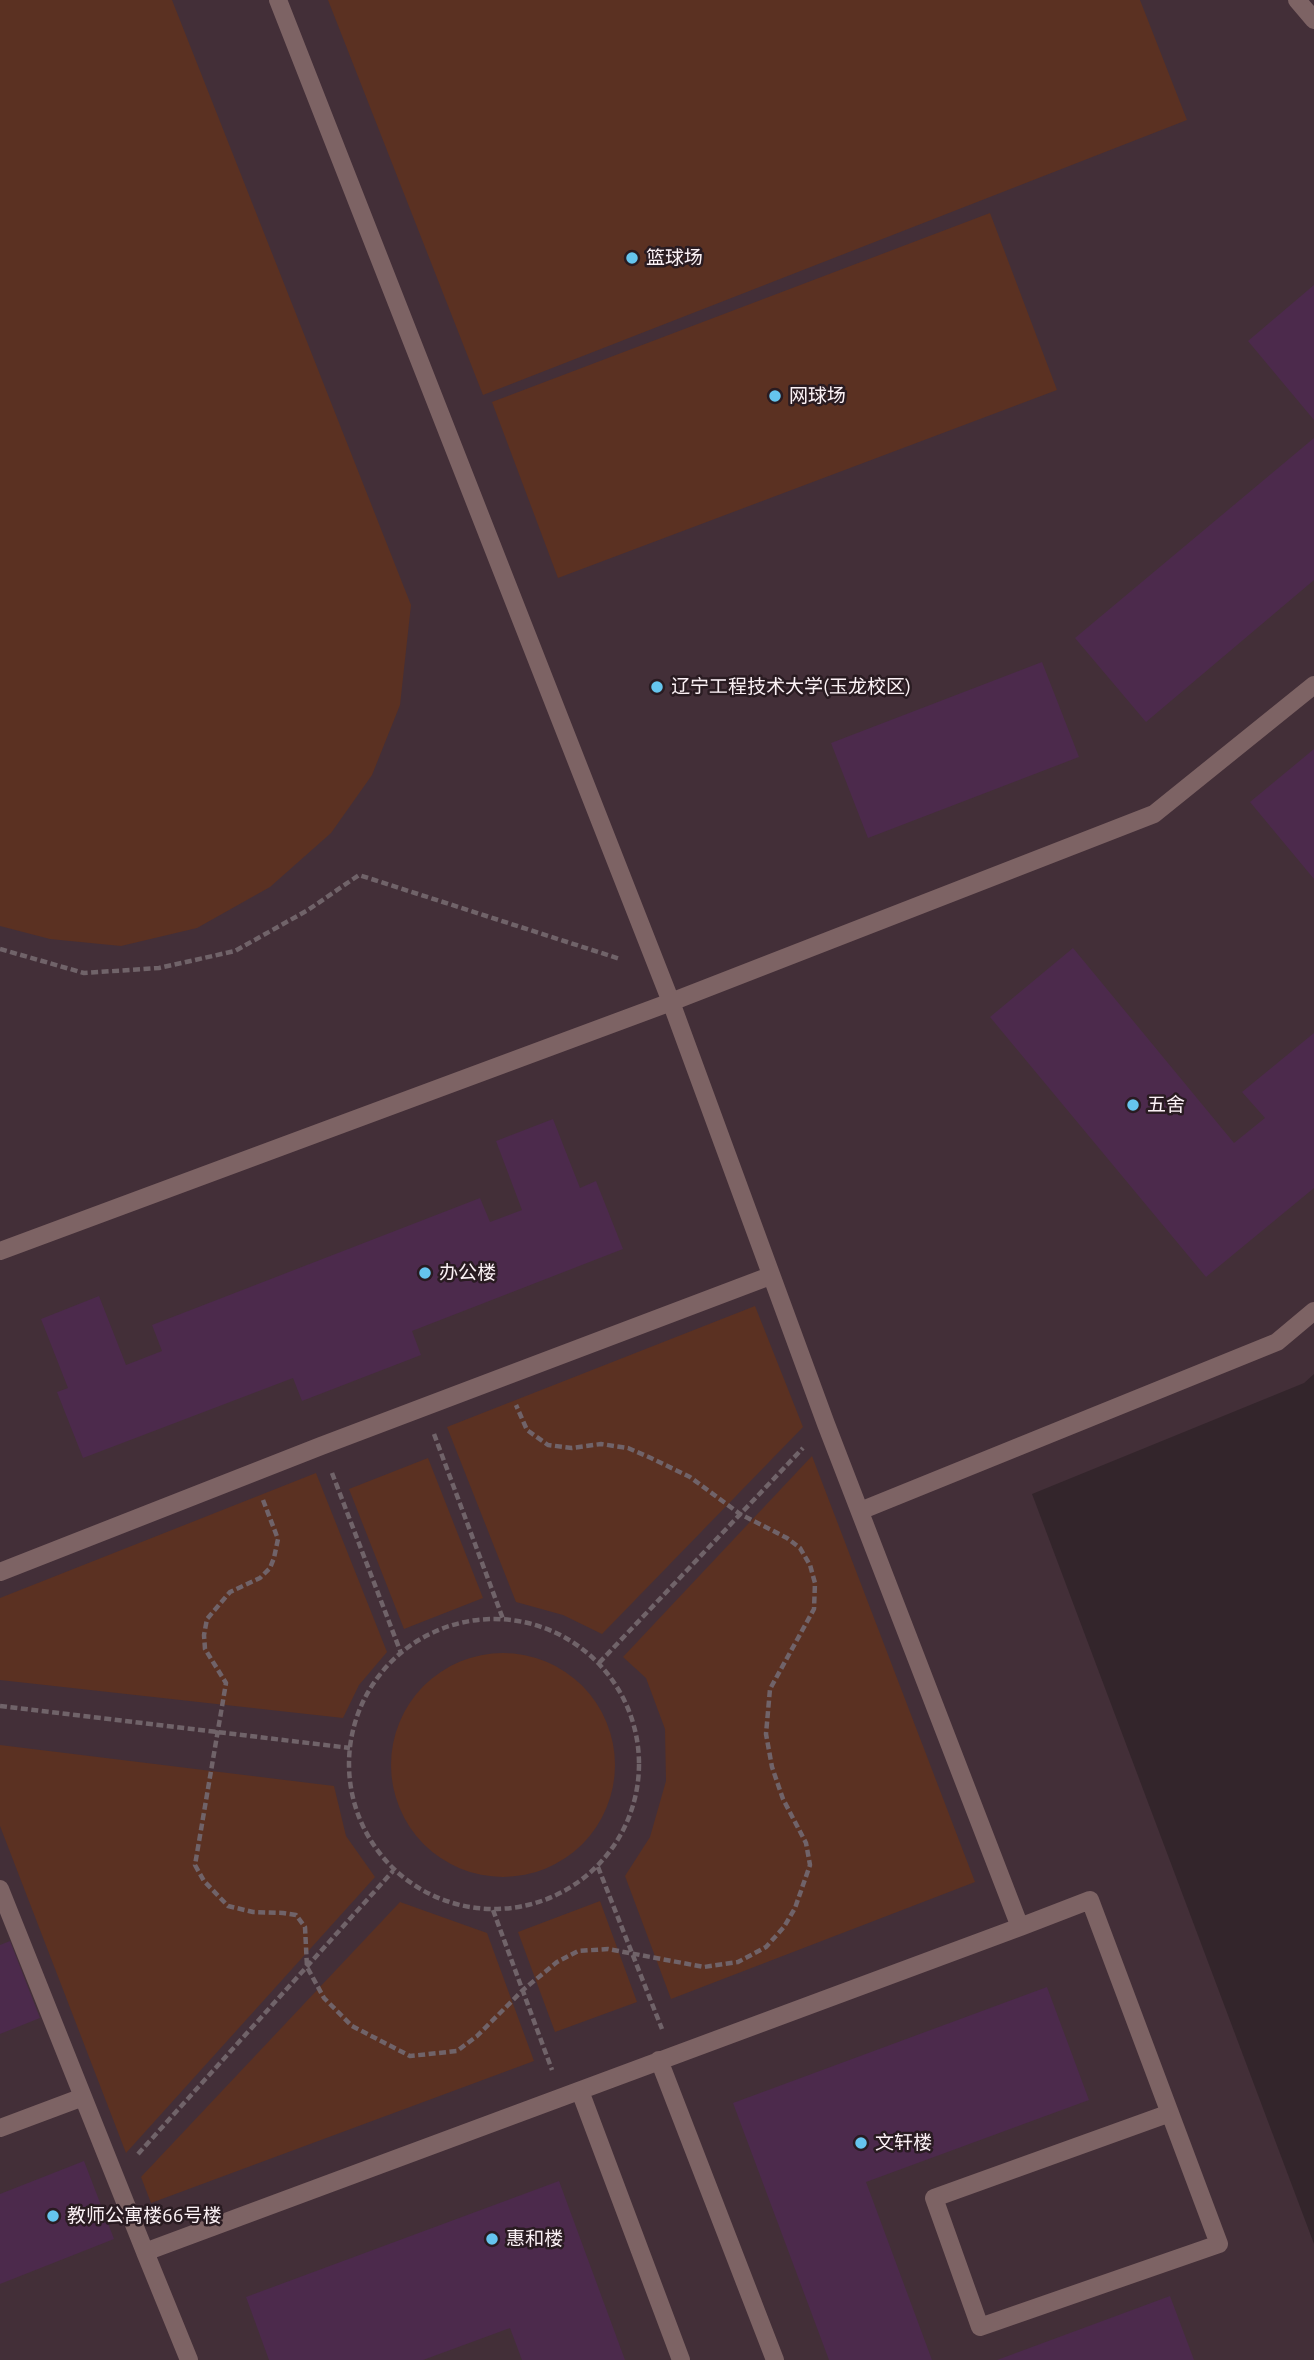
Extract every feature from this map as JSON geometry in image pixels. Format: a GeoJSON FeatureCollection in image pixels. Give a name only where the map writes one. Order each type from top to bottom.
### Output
{"type":"FeatureCollection","features":[{"type":"Feature","properties":{"kind":"street"},"geometry":{"type":"LineString","coordinates":[[278,0],[671,1002],[770,1276],[1020,1927]]}},
{"type":"Feature","properties":{"kind":"street"},"geometry":{"type":"LineString","coordinates":[[1297,0],[1314,20]]}},
{"type":"Feature","properties":{"kind":"street"},"geometry":{"type":"LineString","coordinates":[[0,1251],[671,1002],[1154,814],[1314,685]]}},
{"type":"Feature","properties":{"kind":"street"},"geometry":{"type":"LineString","coordinates":[[0,1572],[321,1446],[770,1276]]}},
{"type":"Feature","properties":{"kind":"street"},"geometry":{"type":"LineString","coordinates":[[860,1511],[1277,1342],[1314,1311]]}},
{"type":"Feature","properties":{"kind":"street"},"geometry":{"type":"LineString","coordinates":[[0,1889],[189,2360]]}},
{"type":"Feature","properties":{"kind":"street"},"geometry":{"type":"LineString","coordinates":[[145,2252],[1090,1900],[1170,2113],[1219,2244],[980,2327],[934,2198],[1170,2113]]}},
{"type":"Feature","properties":{"kind":"street"},"geometry":{"type":"LineString","coordinates":[[665,2057],[775,2360]]}},
{"type":"Feature","properties":{"kind":"street"},"geometry":{"type":"LineString","coordinates":[[580,2091],[681,2360]]}},
{"type":"Feature","properties":{"kind":"street"},"geometry":{"type":"LineString","coordinates":[[0,2128],[83,2097]]}},
{"type":"Feature","properties":{"kind":"path"},"geometry":{"type":"LineString","coordinates":[[0,949],[84,973],[159,968],[235,951],[308,910],[359,875],[657,971]]}},
{"type":"Feature","properties":{"kind":"path"},"geometry":{"type":"LineString","coordinates":[[253,1473],[278,1539],[277,1549],[270,1568],[260,1578],[230,1592],[206,1619],[204,1635],[205,1649],[226,1683],[195,1865],[198,1873],[228,1906],[253,1912],[296,1915],[305,1927],[307,1967],[324,1998],[352,2026],[411,2056],[457,2051],[477,2036],[523,1990],[557,1962],[578,1951],[608,1949],[704,1968],[738,1962],[766,1947],[784,1927],[796,1908],[810,1865],[806,1843],[783,1800],[772,1768],[766,1734],[770,1689],[814,1609],[815,1583],[810,1565],[800,1548],[786,1538],[740,1514],[690,1477],[628,1448],[601,1444],[572,1447],[548,1445],[541,1441],[527,1430],[505,1376]]}},
{"type":"Feature","properties":{"kind":"path"},"geometry":{"type":"LineString","coordinates":[[424,1407],[503,1619]]}},
{"type":"Feature","properties":{"kind":"path"},"geometry":{"type":"LineString","coordinates":[[599,1663],[826,1424]]}},
{"type":"Feature","properties":{"kind":"path"},"geometry":{"type":"LineString","coordinates":[[321,1446],[401,1653]]}},
{"type":"Feature","properties":{"kind":"path"},"geometry":{"type":"LineString","coordinates":[[488,1619],[503,1619],[538,1625],[583,1648],[599,1663],[617,1685],[637,1732],[640,1782],[625,1830],[598,1867],[561,1894],[518,1908],[494,1910],[471,1908],[428,1894],[393,1871],[364,1830],[350,1786],[350,1748],[366,1697],[392,1660],[401,1653],[439,1630],[488,1619]]}},
{"type":"Feature","properties":{"kind":"path"},"geometry":{"type":"LineString","coordinates":[[0,1706],[350,1748]]}},
{"type":"Feature","properties":{"kind":"path"},"geometry":{"type":"LineString","coordinates":[[598,1867],[633,1954],[665,2057]]}},
{"type":"Feature","properties":{"kind":"path"},"geometry":{"type":"LineString","coordinates":[[116,2179],[393,1871]]}},
{"type":"Feature","properties":{"kind":"path"},"geometry":{"type":"LineString","coordinates":[[494,1910],[562,2097]]}},
{"type":"Feature","properties":{"kind":"shaded area","name":"辽宁工程技术大学(玉龙校区)"},"geometry":{"type":"Polygon","coordinates":[[[0,0],[1314,0],[1314,1374],[1304,1383],[1032,1494],[1314,2244],[1314,2360],[0,2360],[0,0]]]}},
{"type":"Feature","properties":{"kind":"shaded area"},"geometry":{"type":"Polygon","coordinates":[[[0,0],[172,0],[411,605],[400,705],[372,775],[331,833],[270,887],[197,928],[121,946],[50,939],[0,926],[0,0]]]}},
{"type":"Feature","properties":{"kind":"shaded area","name":"篮球场"},"geometry":{"type":"Polygon","coordinates":[[[328,0],[1140,0],[1187,120],[483,395],[328,0]]]}},
{"type":"Feature","properties":{"kind":"shaded area","name":"网球场"},"geometry":{"type":"Polygon","coordinates":[[[990,213],[1057,390],[558,578],[492,402],[990,213]]]}},
{"type":"Feature","properties":{"kind":"shaded area"},"geometry":{"type":"Polygon","coordinates":[[[755,1306],[803,1427],[602,1634],[563,1615],[516,1602],[447,1427],[755,1306]]]}},
{"type":"Feature","properties":{"kind":"shaded area"},"geometry":{"type":"Polygon","coordinates":[[[812,1456],[975,1882],[671,1999],[625,1876],[650,1837],[666,1781],[665,1729],[646,1678],[623,1657],[812,1456]]]}},
{"type":"Feature","properties":{"kind":"shaded area"},"geometry":{"type":"Polygon","coordinates":[[[428,1458],[483,1598],[404,1629],[349,1489],[428,1458]]]}},
{"type":"Feature","properties":{"kind":"shaded area"},"geometry":{"type":"Polygon","coordinates":[[[316,1473],[387,1652],[359,1685],[343,1718],[0,1680],[0,1598],[316,1473]]]}},
{"type":"Feature","properties":{"kind":"shaded area"},"geometry":{"type":"Polygon","coordinates":[[[492,1653],[514,1653],[556,1666],[574,1678],[590,1694],[607,1722],[615,1765],[607,1808],[590,1836],[574,1852],[546,1869],[514,1877],[492,1877],[450,1864],[432,1852],[416,1836],[399,1808],[391,1776],[391,1754],[404,1712],[416,1694],[432,1678],[460,1661],[492,1653]]]}},
{"type":"Feature","properties":{"kind":"shaded area"},"geometry":{"type":"Polygon","coordinates":[[[0,1745],[334,1786],[346,1836],[375,1877],[126,2153],[0,1826],[0,1745]]]}},
{"type":"Feature","properties":{"kind":"shaded area"},"geometry":{"type":"Polygon","coordinates":[[[600,1901],[637,2002],[555,2032],[518,1932],[600,1901]]]}},
{"type":"Feature","properties":{"kind":"shaded area"},"geometry":{"type":"Polygon","coordinates":[[[400,1902],[487,1933],[534,2061],[151,2203],[141,2177],[400,1902]]]}},
{"type":"Feature","properties":{"kind":"building"},"geometry":{"type":"Polygon","coordinates":[[[1314,285],[1314,420],[1248,341],[1314,285]]]}},
{"type":"Feature","properties":{"kind":"building"},"geometry":{"type":"Polygon","coordinates":[[[1314,438],[1314,580],[1146,722],[1075,638],[1314,438]]]}},
{"type":"Feature","properties":{"kind":"building"},"geometry":{"type":"Polygon","coordinates":[[[1042,662],[1079,757],[868,838],[831,743],[1042,662]]]}},
{"type":"Feature","properties":{"kind":"building"},"geometry":{"type":"Polygon","coordinates":[[[1314,749],[1314,879],[1250,802],[1314,749]]]}},
{"type":"Feature","properties":{"kind":"building","name":"五舍"},"geometry":{"type":"Polygon","coordinates":[[[1073,948],[1234,1143],[1265,1118],[1242,1092],[1314,1033],[1314,1188],[1206,1277],[990,1017],[1073,948]]]}},
{"type":"Feature","properties":{"kind":"building","name":"办公楼"},"geometry":{"type":"Polygon","coordinates":[[[553,1119],[580,1188],[596,1181],[623,1249],[412,1331],[421,1355],[302,1401],[293,1378],[83,1458],[57,1392],[68,1388],[41,1319],[99,1296],[126,1365],[162,1351],[152,1325],[480,1198],[490,1222],[522,1210],[496,1141],[553,1119]]]}},
{"type":"Feature","properties":{"kind":"building"},"geometry":{"type":"Polygon","coordinates":[[[10,1941],[40,2018],[0,2034],[0,1945],[10,1941]]]}},
{"type":"Feature","properties":{"kind":"building","name":"文轩楼"},"geometry":{"type":"Polygon","coordinates":[[[1047,1987],[1089,2100],[866,2182],[932,2360],[829,2360],[733,2103],[1047,1987]]]}},
{"type":"Feature","properties":{"kind":"building","name":"教师公寓楼66号楼"},"geometry":{"type":"Polygon","coordinates":[[[84,2161],[114,2239],[0,2284],[0,2194],[84,2161]]]}},
{"type":"Feature","properties":{"kind":"building","name":"惠和楼"},"geometry":{"type":"Polygon","coordinates":[[[559,2181],[625,2360],[522,2360],[510,2328],[423,2360],[269,2360],[246,2297],[559,2181]]]}},
{"type":"Feature","properties":{"kind":"building"},"geometry":{"type":"Polygon","coordinates":[[[1170,2296],[1194,2360],[997,2360],[1170,2296]]]}},
{"type":"Feature","properties":{"kind":"place","name":"篮球场"},"geometry":{"type":"Point","coordinates":[632,258]}},
{"type":"Feature","properties":{"kind":"place","name":"网球场"},"geometry":{"type":"Point","coordinates":[775,396]}},
{"type":"Feature","properties":{"kind":"place","name":"辽宁工程技术大学(玉龙校区)"},"geometry":{"type":"Point","coordinates":[657,687]}},
{"type":"Feature","properties":{"kind":"place","name":"五舍"},"geometry":{"type":"Point","coordinates":[1133,1105]}},
{"type":"Feature","properties":{"kind":"place","name":"办公楼"},"geometry":{"type":"Point","coordinates":[425,1273]}},
{"type":"Feature","properties":{"kind":"place","name":"文轩楼"},"geometry":{"type":"Point","coordinates":[861,2143]}},
{"type":"Feature","properties":{"kind":"place","name":"教师公寓楼66号楼"},"geometry":{"type":"Point","coordinates":[53,2216]}},
{"type":"Feature","properties":{"kind":"place","name":"惠和楼"},"geometry":{"type":"Point","coordinates":[492,2239]}}]}
